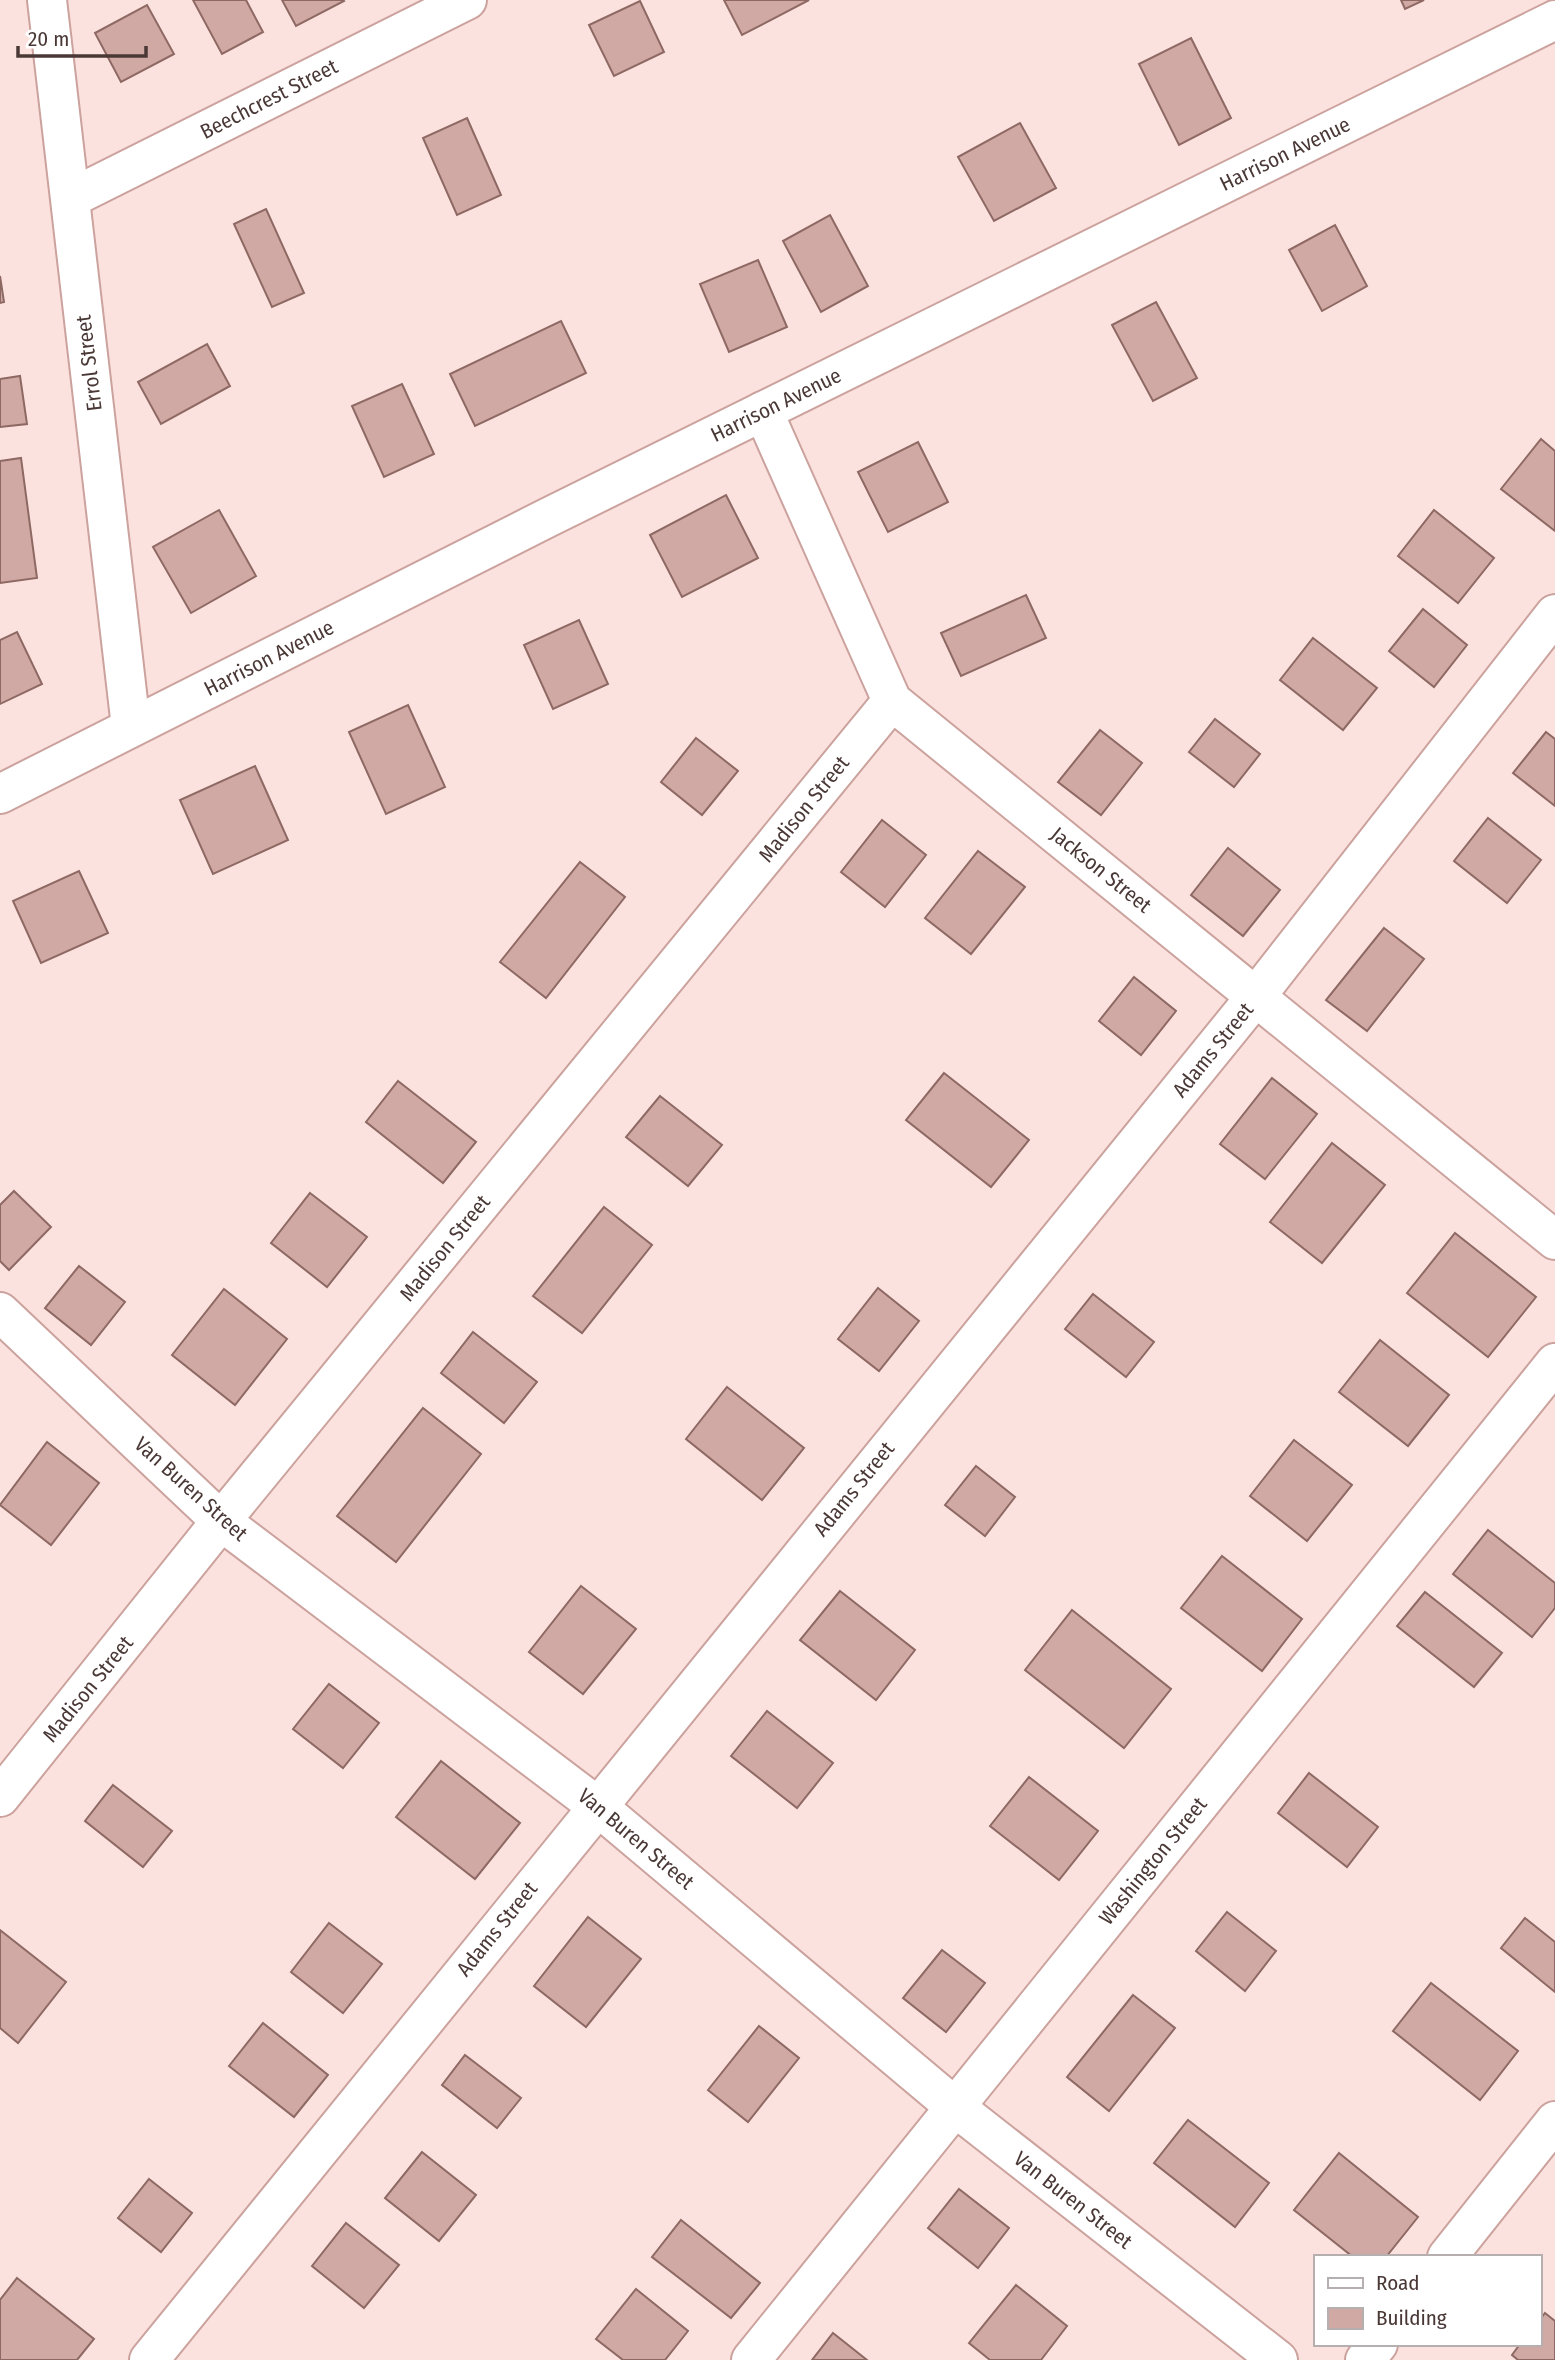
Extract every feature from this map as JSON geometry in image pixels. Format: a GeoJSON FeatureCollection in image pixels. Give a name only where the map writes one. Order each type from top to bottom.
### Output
{"type":"FeatureCollection","features":[{"type":"Feature","properties":{"kind":"street","name":"Errol Street"},"geometry":{"type":"LineString","coordinates":[[47,0],[131,727]]}},
{"type":"Feature","properties":{"kind":"street","name":"Beechcrest Street"},"geometry":{"type":"LineString","coordinates":[[71,198],[467,0]]}},
{"type":"Feature","properties":{"kind":"street","name":"Harrison Avenue"},"geometry":{"type":"LineString","coordinates":[[0,794],[763,411],[1555,20]]}},
{"type":"Feature","properties":{"kind":"street","name":"Jackson Street"},"geometry":{"type":"LineString","coordinates":[[763,411],[892,701],[1257,995],[1555,1240]]}},
{"type":"Feature","properties":{"kind":"street","name":"Adams Street"},"geometry":{"type":"LineString","coordinates":[[149,2360],[1257,995],[1555,614]]}},
{"type":"Feature","properties":{"kind":"street","name":"Madison Street"},"geometry":{"type":"LineString","coordinates":[[0,1797],[221,1521],[892,701]]}},
{"type":"Feature","properties":{"kind":"street","name":"Van Buren Street"},"geometry":{"type":"LineString","coordinates":[[0,1312],[221,1521],[597,1806],[955,2107],[1278,2360]]}},
{"type":"Feature","properties":{"kind":"street","name":"Washington Street"},"geometry":{"type":"LineString","coordinates":[[751,2360],[1555,1363]]}},
{"type":"Feature","properties":{"kind":"street"},"geometry":{"type":"LineString","coordinates":[[1449,2255],[1555,2121]]}},
{"type":"Feature","properties":{"kind":"street"},"geometry":{"type":"LineString","coordinates":[[1365,2360],[1376,2346]]}},
{"type":"Feature","properties":{"kind":"building"},"geometry":{"type":"Polygon","coordinates":[[[193,0],[246,0],[263,32],[222,54],[193,0]]]}},
{"type":"Feature","properties":{"kind":"building"},"geometry":{"type":"Polygon","coordinates":[[[282,0],[343,0],[344,1],[296,26],[282,0]]]}},
{"type":"Feature","properties":{"kind":"building"},"geometry":{"type":"Polygon","coordinates":[[[724,0],[809,0],[742,35],[724,0]]]}},
{"type":"Feature","properties":{"kind":"building"},"geometry":{"type":"Polygon","coordinates":[[[1401,0],[1424,0],[1405,9],[1401,0]]]}},
{"type":"Feature","properties":{"kind":"building"},"geometry":{"type":"Polygon","coordinates":[[[640,1],[664,52],[614,76],[589,25],[640,1]]]}},
{"type":"Feature","properties":{"kind":"building"},"geometry":{"type":"Polygon","coordinates":[[[147,5],[174,54],[121,82],[95,33],[147,5]]]}},
{"type":"Feature","properties":{"kind":"building"},"geometry":{"type":"Polygon","coordinates":[[[1191,38],[1231,118],[1179,145],[1139,64],[1191,38]]]}},
{"type":"Feature","properties":{"kind":"building"},"geometry":{"type":"Polygon","coordinates":[[[467,118],[501,195],[457,215],[423,138],[467,118]]]}},
{"type":"Feature","properties":{"kind":"building"},"geometry":{"type":"Polygon","coordinates":[[[1020,123],[1056,188],[994,221],[958,157],[1020,123]]]}},
{"type":"Feature","properties":{"kind":"building"},"geometry":{"type":"Polygon","coordinates":[[[266,209],[304,293],[272,307],[234,224],[266,209]]]}},
{"type":"Feature","properties":{"kind":"building"},"geometry":{"type":"Polygon","coordinates":[[[830,215],[868,286],[821,312],[783,241],[830,215]]]}},
{"type":"Feature","properties":{"kind":"building"},"geometry":{"type":"Polygon","coordinates":[[[1335,225],[1367,286],[1322,311],[1289,250],[1335,225]]]}},
{"type":"Feature","properties":{"kind":"building"},"geometry":{"type":"Polygon","coordinates":[[[758,260],[787,327],[729,352],[700,284],[758,260]]]}},
{"type":"Feature","properties":{"kind":"building"},"geometry":{"type":"Polygon","coordinates":[[[0,276],[4,302],[0,303],[0,276]]]}},
{"type":"Feature","properties":{"kind":"building"},"geometry":{"type":"Polygon","coordinates":[[[1156,302],[1197,378],[1153,401],[1112,325],[1156,302]]]}},
{"type":"Feature","properties":{"kind":"building"},"geometry":{"type":"Polygon","coordinates":[[[561,321],[586,373],[475,426],[450,374],[561,321]]]}},
{"type":"Feature","properties":{"kind":"building"},"geometry":{"type":"Polygon","coordinates":[[[207,344],[230,386],[161,424],[138,382],[207,344]]]}},
{"type":"Feature","properties":{"kind":"building"},"geometry":{"type":"Polygon","coordinates":[[[20,376],[27,424],[0,427],[0,379],[20,376]]]}},
{"type":"Feature","properties":{"kind":"building"},"geometry":{"type":"Polygon","coordinates":[[[402,384],[434,454],[384,477],[352,406],[402,384]]]}},
{"type":"Feature","properties":{"kind":"building"},"geometry":{"type":"Polygon","coordinates":[[[1541,439],[1555,451],[1555,531],[1501,489],[1541,439]]]}},
{"type":"Feature","properties":{"kind":"building"},"geometry":{"type":"Polygon","coordinates":[[[918,442],[948,502],[888,532],[858,472],[918,442]]]}},
{"type":"Feature","properties":{"kind":"building"},"geometry":{"type":"Polygon","coordinates":[[[21,458],[37,578],[0,583],[0,461],[21,458]]]}},
{"type":"Feature","properties":{"kind":"building"},"geometry":{"type":"Polygon","coordinates":[[[726,495],[758,558],[682,597],[650,535],[726,495]]]}},
{"type":"Feature","properties":{"kind":"building"},"geometry":{"type":"Polygon","coordinates":[[[219,510],[256,576],[191,613],[153,547],[219,510]]]}},
{"type":"Feature","properties":{"kind":"building"},"geometry":{"type":"Polygon","coordinates":[[[1434,510],[1494,558],[1458,603],[1398,556],[1434,510]]]}},
{"type":"Feature","properties":{"kind":"building"},"geometry":{"type":"Polygon","coordinates":[[[1026,595],[1046,638],[961,676],[941,633],[1026,595]]]}},
{"type":"Feature","properties":{"kind":"building"},"geometry":{"type":"Polygon","coordinates":[[[1423,609],[1467,645],[1434,687],[1389,651],[1423,609]]]}},
{"type":"Feature","properties":{"kind":"building"},"geometry":{"type":"Polygon","coordinates":[[[579,620],[608,684],[553,709],[524,645],[579,620]]]}},
{"type":"Feature","properties":{"kind":"building"},"geometry":{"type":"Polygon","coordinates":[[[17,632],[42,684],[0,704],[0,640],[17,632]]]}},
{"type":"Feature","properties":{"kind":"building"},"geometry":{"type":"Polygon","coordinates":[[[1313,638],[1377,688],[1343,730],[1280,680],[1313,638]]]}},
{"type":"Feature","properties":{"kind":"building"},"geometry":{"type":"Polygon","coordinates":[[[408,705],[445,787],[386,814],[349,732],[408,705]]]}},
{"type":"Feature","properties":{"kind":"building"},"geometry":{"type":"Polygon","coordinates":[[[1215,719],[1260,754],[1234,787],[1189,752],[1215,719]]]}},
{"type":"Feature","properties":{"kind":"building"},"geometry":{"type":"Polygon","coordinates":[[[1100,730],[1142,763],[1101,815],[1058,782],[1100,730]]]}},
{"type":"Feature","properties":{"kind":"building"},"geometry":{"type":"Polygon","coordinates":[[[1546,732],[1555,739],[1555,806],[1513,773],[1546,732]]]}},
{"type":"Feature","properties":{"kind":"building"},"geometry":{"type":"Polygon","coordinates":[[[696,738],[738,771],[702,815],[661,782],[696,738]]]}},
{"type":"Feature","properties":{"kind":"building"},"geometry":{"type":"Polygon","coordinates":[[[255,766],[288,840],[213,874],[180,800],[255,766]]]}},
{"type":"Feature","properties":{"kind":"building"},"geometry":{"type":"Polygon","coordinates":[[[1488,818],[1541,860],[1507,903],[1454,861],[1488,818]]]}},
{"type":"Feature","properties":{"kind":"building"},"geometry":{"type":"Polygon","coordinates":[[[882,820],[926,855],[885,907],[841,872],[882,820]]]}},
{"type":"Feature","properties":{"kind":"building"},"geometry":{"type":"Polygon","coordinates":[[[1228,848],[1280,890],[1243,936],[1191,895],[1228,848]]]}},
{"type":"Feature","properties":{"kind":"building"},"geometry":{"type":"Polygon","coordinates":[[[978,851],[1025,887],[971,954],[925,918],[978,851]]]}},
{"type":"Feature","properties":{"kind":"building"},"geometry":{"type":"Polygon","coordinates":[[[580,862],[625,897],[546,998],[500,962],[580,862]]]}},
{"type":"Feature","properties":{"kind":"building"},"geometry":{"type":"Polygon","coordinates":[[[79,871],[108,933],[41,963],[13,901],[79,871]]]}},
{"type":"Feature","properties":{"kind":"building"},"geometry":{"type":"Polygon","coordinates":[[[1384,928],[1424,959],[1367,1031],[1326,1000],[1384,928]]]}},
{"type":"Feature","properties":{"kind":"building"},"geometry":{"type":"Polygon","coordinates":[[[1134,977],[1176,1011],[1141,1055],[1099,1021],[1134,977]]]}},
{"type":"Feature","properties":{"kind":"building"},"geometry":{"type":"Polygon","coordinates":[[[944,1073],[1029,1140],[991,1187],[906,1120],[944,1073]]]}},
{"type":"Feature","properties":{"kind":"building"},"geometry":{"type":"Polygon","coordinates":[[[1272,1078],[1317,1114],[1265,1179],[1220,1144],[1272,1078]]]}},
{"type":"Feature","properties":{"kind":"building"},"geometry":{"type":"Polygon","coordinates":[[[398,1081],[476,1142],[443,1183],[366,1122],[398,1081]]]}},
{"type":"Feature","properties":{"kind":"building"},"geometry":{"type":"Polygon","coordinates":[[[660,1096],[722,1145],[688,1186],[626,1137],[660,1096]]]}},
{"type":"Feature","properties":{"kind":"building"},"geometry":{"type":"Polygon","coordinates":[[[1332,1143],[1385,1185],[1322,1263],[1270,1222],[1332,1143]]]}},
{"type":"Feature","properties":{"kind":"building"},"geometry":{"type":"Polygon","coordinates":[[[14,1191],[51,1227],[9,1270],[0,1261],[0,1205],[14,1191]]]}},
{"type":"Feature","properties":{"kind":"building"},"geometry":{"type":"Polygon","coordinates":[[[310,1193],[367,1237],[327,1287],[271,1243],[310,1193]]]}},
{"type":"Feature","properties":{"kind":"building"},"geometry":{"type":"Polygon","coordinates":[[[604,1207],[652,1245],[582,1333],[533,1296],[604,1207]]]}},
{"type":"Feature","properties":{"kind":"building"},"geometry":{"type":"Polygon","coordinates":[[[1455,1233],[1536,1297],[1488,1357],[1407,1293],[1455,1233]]]}},
{"type":"Feature","properties":{"kind":"building"},"geometry":{"type":"Polygon","coordinates":[[[79,1266],[125,1302],[91,1345],[45,1308],[79,1266]]]}},
{"type":"Feature","properties":{"kind":"building"},"geometry":{"type":"Polygon","coordinates":[[[878,1288],[919,1321],[879,1371],[838,1339],[878,1288]]]}},
{"type":"Feature","properties":{"kind":"building"},"geometry":{"type":"Polygon","coordinates":[[[224,1289],[287,1339],[235,1405],[172,1355],[224,1289]]]}},
{"type":"Feature","properties":{"kind":"building"},"geometry":{"type":"Polygon","coordinates":[[[1093,1294],[1154,1342],[1126,1377],[1065,1329],[1093,1294]]]}},
{"type":"Feature","properties":{"kind":"building"},"geometry":{"type":"Polygon","coordinates":[[[473,1332],[537,1382],[504,1423],[441,1373],[473,1332]]]}},
{"type":"Feature","properties":{"kind":"building"},"geometry":{"type":"Polygon","coordinates":[[[1380,1340],[1449,1395],[1408,1446],[1339,1392],[1380,1340]]]}},
{"type":"Feature","properties":{"kind":"building"},"geometry":{"type":"Polygon","coordinates":[[[727,1387],[804,1448],[762,1500],[686,1439],[727,1387]]]}},
{"type":"Feature","properties":{"kind":"building"},"geometry":{"type":"Polygon","coordinates":[[[423,1408],[481,1454],[396,1562],[337,1516],[423,1408]]]}},
{"type":"Feature","properties":{"kind":"building"},"geometry":{"type":"Polygon","coordinates":[[[1294,1440],[1352,1485],[1307,1541],[1250,1496],[1294,1440]]]}},
{"type":"Feature","properties":{"kind":"building"},"geometry":{"type":"Polygon","coordinates":[[[47,1442],[99,1483],[51,1545],[0,1505],[47,1442]]]}},
{"type":"Feature","properties":{"kind":"building"},"geometry":{"type":"Polygon","coordinates":[[[976,1466],[1015,1497],[985,1536],[945,1505],[976,1466]]]}},
{"type":"Feature","properties":{"kind":"building"},"geometry":{"type":"Polygon","coordinates":[[[1488,1530],[1555,1583],[1555,1608],[1532,1637],[1453,1574],[1488,1530]]]}},
{"type":"Feature","properties":{"kind":"building"},"geometry":{"type":"Polygon","coordinates":[[[1222,1556],[1302,1619],[1262,1671],[1181,1608],[1222,1556]]]}},
{"type":"Feature","properties":{"kind":"building"},"geometry":{"type":"Polygon","coordinates":[[[581,1586],[636,1629],[583,1694],[529,1652],[581,1586]]]}},
{"type":"Feature","properties":{"kind":"building"},"geometry":{"type":"Polygon","coordinates":[[[840,1591],[915,1650],[876,1700],[800,1640],[840,1591]]]}},
{"type":"Feature","properties":{"kind":"building"},"geometry":{"type":"Polygon","coordinates":[[[1425,1592],[1502,1653],[1474,1687],[1397,1626],[1425,1592]]]}},
{"type":"Feature","properties":{"kind":"building"},"geometry":{"type":"Polygon","coordinates":[[[1072,1610],[1171,1689],[1124,1748],[1025,1670],[1072,1610]]]}},
{"type":"Feature","properties":{"kind":"building"},"geometry":{"type":"Polygon","coordinates":[[[329,1684],[379,1723],[343,1768],[293,1729],[329,1684]]]}},
{"type":"Feature","properties":{"kind":"building"},"geometry":{"type":"Polygon","coordinates":[[[767,1711],[833,1763],[797,1808],[731,1756],[767,1711]]]}},
{"type":"Feature","properties":{"kind":"building"},"geometry":{"type":"Polygon","coordinates":[[[441,1761],[520,1823],[475,1879],[396,1817],[441,1761]]]}},
{"type":"Feature","properties":{"kind":"building"},"geometry":{"type":"Polygon","coordinates":[[[1309,1773],[1378,1827],[1347,1867],[1278,1813],[1309,1773]]]}},
{"type":"Feature","properties":{"kind":"building"},"geometry":{"type":"Polygon","coordinates":[[[1029,1777],[1098,1831],[1059,1880],[990,1826],[1029,1777]]]}},
{"type":"Feature","properties":{"kind":"building"},"geometry":{"type":"Polygon","coordinates":[[[113,1785],[172,1831],[143,1867],[85,1821],[113,1785]]]}},
{"type":"Feature","properties":{"kind":"building"},"geometry":{"type":"Polygon","coordinates":[[[1227,1912],[1276,1951],[1245,1991],[1196,1951],[1227,1912]]]}},
{"type":"Feature","properties":{"kind":"building"},"geometry":{"type":"Polygon","coordinates":[[[588,1917],[641,1959],[586,2027],[534,1986],[588,1917]]]}},
{"type":"Feature","properties":{"kind":"building"},"geometry":{"type":"Polygon","coordinates":[[[1525,1918],[1555,1942],[1555,1992],[1501,1948],[1525,1918]]]}},
{"type":"Feature","properties":{"kind":"building"},"geometry":{"type":"Polygon","coordinates":[[[329,1923],[382,1964],[343,2013],[291,1972],[329,1923]]]}},
{"type":"Feature","properties":{"kind":"building"},"geometry":{"type":"Polygon","coordinates":[[[0,1930],[66,1982],[18,2043],[0,2028],[0,1930]]]}},
{"type":"Feature","properties":{"kind":"building"},"geometry":{"type":"Polygon","coordinates":[[[942,1950],[985,1983],[946,2032],[903,1998],[942,1950]]]}},
{"type":"Feature","properties":{"kind":"building"},"geometry":{"type":"Polygon","coordinates":[[[1431,1983],[1518,2051],[1480,2100],[1393,2031],[1431,1983]]]}},
{"type":"Feature","properties":{"kind":"building"},"geometry":{"type":"Polygon","coordinates":[[[1133,1995],[1175,2028],[1109,2111],[1067,2077],[1133,1995]]]}},
{"type":"Feature","properties":{"kind":"building"},"geometry":{"type":"Polygon","coordinates":[[[263,2023],[328,2075],[294,2117],[229,2066],[263,2023]]]}},
{"type":"Feature","properties":{"kind":"building"},"geometry":{"type":"Polygon","coordinates":[[[759,2026],[799,2058],[748,2122],[708,2090],[759,2026]]]}},
{"type":"Feature","properties":{"kind":"building"},"geometry":{"type":"Polygon","coordinates":[[[465,2055],[521,2098],[497,2128],[442,2085],[465,2055]]]}},
{"type":"Feature","properties":{"kind":"building"},"geometry":{"type":"Polygon","coordinates":[[[1188,2120],[1269,2183],[1235,2227],[1154,2163],[1188,2120]]]}},
{"type":"Feature","properties":{"kind":"building"},"geometry":{"type":"Polygon","coordinates":[[[422,2152],[476,2195],[439,2241],[385,2198],[422,2152]]]}},
{"type":"Feature","properties":{"kind":"building"},"geometry":{"type":"Polygon","coordinates":[[[1339,2153],[1418,2217],[1388,2255],[1350,2255],[1294,2210],[1339,2153]]]}},
{"type":"Feature","properties":{"kind":"building"},"geometry":{"type":"Polygon","coordinates":[[[149,2179],[192,2213],[161,2252],[118,2218],[149,2179]]]}},
{"type":"Feature","properties":{"kind":"building"},"geometry":{"type":"Polygon","coordinates":[[[959,2189],[1009,2228],[978,2268],[928,2228],[959,2189]]]}},
{"type":"Feature","properties":{"kind":"building"},"geometry":{"type":"Polygon","coordinates":[[[681,2220],[760,2283],[731,2318],[652,2257],[681,2220]]]}},
{"type":"Feature","properties":{"kind":"building"},"geometry":{"type":"Polygon","coordinates":[[[346,2223],[399,2265],[364,2308],[312,2266],[346,2223]]]}},
{"type":"Feature","properties":{"kind":"building"},"geometry":{"type":"Polygon","coordinates":[[[17,2278],[94,2339],[77,2360],[0,2360],[0,2300],[17,2278]]]}},
{"type":"Feature","properties":{"kind":"building"},"geometry":{"type":"Polygon","coordinates":[[[1016,2285],[1067,2326],[1041,2360],[990,2360],[969,2343],[1016,2285]]]}},
{"type":"Feature","properties":{"kind":"building"},"geometry":{"type":"Polygon","coordinates":[[[636,2289],[688,2331],[665,2360],[623,2360],[596,2339],[636,2289]]]}},
{"type":"Feature","properties":{"kind":"building"},"geometry":{"type":"Polygon","coordinates":[[[1545,2313],[1555,2321],[1555,2360],[1518,2360],[1512,2355],[1519,2346],[1541,2346],[1541,2318],[1545,2313]]]}},
{"type":"Feature","properties":{"kind":"building"},"geometry":{"type":"Polygon","coordinates":[[[833,2333],[867,2360],[812,2360],[833,2333]]]}}]}
